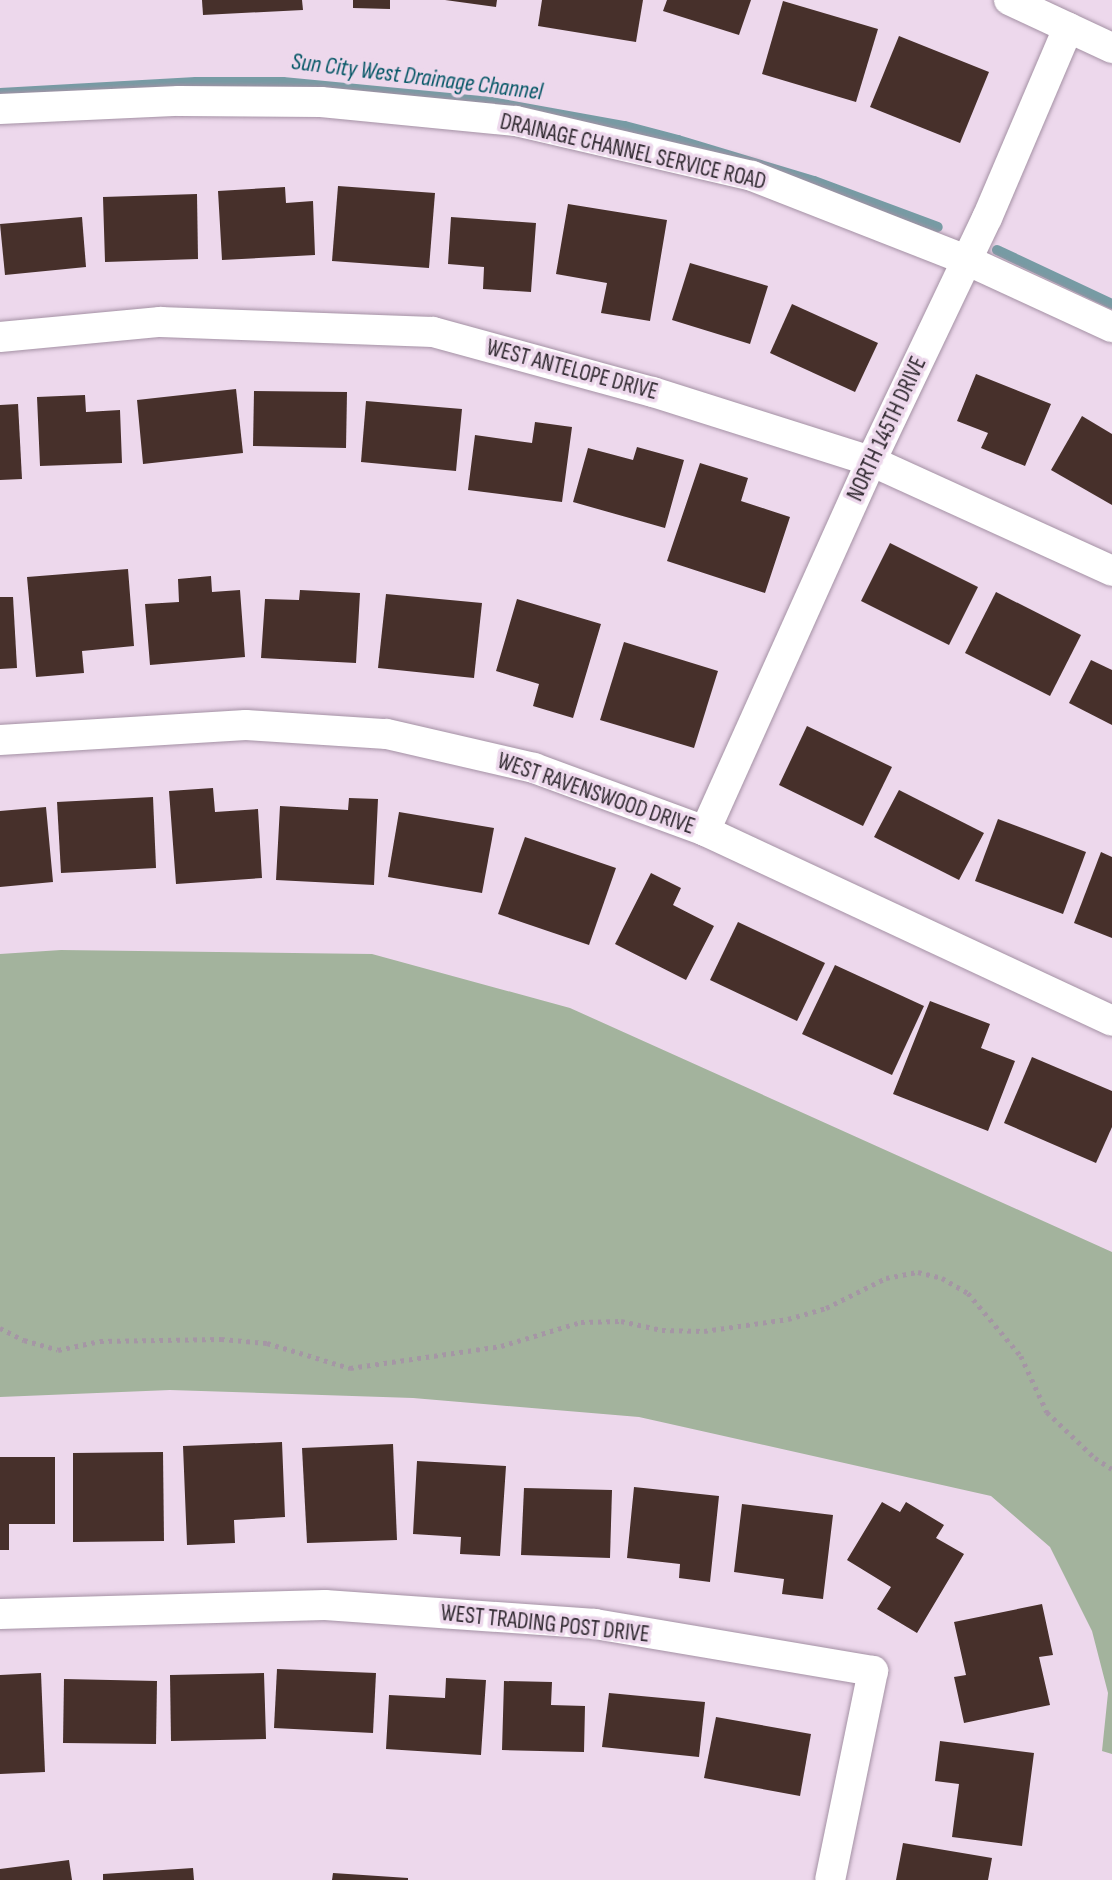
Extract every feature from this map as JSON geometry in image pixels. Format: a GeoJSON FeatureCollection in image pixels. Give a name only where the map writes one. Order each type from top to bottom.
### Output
{"type":"FeatureCollection","features":[{"type":"Feature","properties":{"kind":"street"},"geometry":{"type":"LineString","coordinates":[[1009,0],[1112,48]]}},
{"type":"Feature","properties":{"kind":"street","name":"NORTH 145TH DRIVE"},"geometry":{"type":"LineString","coordinates":[[705,831],[871,461],[987,218],[1068,28]]}},
{"type":"Feature","properties":{"kind":"street","name":"DRAINAGE CHANNEL SERVICE ROAD"},"geometry":{"type":"LineString","coordinates":[[0,109],[180,101],[321,102],[516,121],[751,176],[966,260],[1112,327]]}},
{"type":"Feature","properties":{"kind":"street","name":"WEST ANTELOPE DRIVE"},"geometry":{"type":"LineString","coordinates":[[0,337],[160,322],[433,332],[653,392],[871,461],[1112,571]]}},
{"type":"Feature","properties":{"kind":"street","name":"WEST RAVENSWOOD DRIVE"},"geometry":{"type":"LineString","coordinates":[[0,740],[246,724],[387,734],[534,768],[705,831],[1112,1021]]}},
{"type":"Feature","properties":{"kind":"street","name":"WEST TRADING POST DRIVE"},"geometry":{"type":"LineString","coordinates":[[0,1614],[338,1605],[595,1624],[873,1671],[830,1880]]}},
{"type":"Feature","properties":{"kind":"path"},"geometry":{"type":"LineString","coordinates":[[0,1328],[24,1340],[58,1350],[100,1341],[221,1339],[267,1343],[350,1368],[421,1355],[501,1346],[581,1322],[621,1321],[662,1330],[704,1331],[788,1319],[827,1308],[886,1278],[918,1272],[942,1278],[968,1293],[1021,1356],[1047,1412],[1095,1458],[1112,1469]]}},
{"type":"Feature","properties":{"kind":"green space"},"geometry":{"type":"Polygon","coordinates":[[[61,950],[372,954],[570,1008],[1112,1252],[1112,1754],[1102,1751],[1108,1693],[1092,1631],[1050,1547],[991,1496],[639,1417],[413,1398],[170,1390],[0,1397],[0,954],[61,950]]]}},
{"type":"Feature","properties":{"kind":"building"},"geometry":{"type":"Polygon","coordinates":[[[202,0],[302,0],[303,10],[203,15],[202,0]]]}},
{"type":"Feature","properties":{"kind":"building"},"geometry":{"type":"Polygon","coordinates":[[[353,0],[390,0],[390,9],[353,8],[353,0]]]}},
{"type":"Feature","properties":{"kind":"building"},"geometry":{"type":"Polygon","coordinates":[[[445,0],[497,0],[496,7],[445,0]]]}},
{"type":"Feature","properties":{"kind":"building"},"geometry":{"type":"Polygon","coordinates":[[[542,0],[643,0],[636,42],[538,26],[542,0]]]}},
{"type":"Feature","properties":{"kind":"building"},"geometry":{"type":"Polygon","coordinates":[[[667,0],[751,0],[739,35],[663,11],[667,0]]]}},
{"type":"Feature","properties":{"kind":"building"},"geometry":{"type":"Polygon","coordinates":[[[783,1],[878,29],[856,102],[762,74],[783,1]]]}},
{"type":"Feature","properties":{"kind":"building"},"geometry":{"type":"Polygon","coordinates":[[[899,36],[989,72],[960,143],[870,107],[899,36]]]}},
{"type":"Feature","properties":{"kind":"building"},"geometry":{"type":"Polygon","coordinates":[[[338,186],[435,193],[429,268],[332,261],[338,186]]]}},
{"type":"Feature","properties":{"kind":"building"},"geometry":{"type":"Polygon","coordinates":[[[285,187],[286,203],[313,201],[315,255],[222,260],[218,191],[285,187]]]}},
{"type":"Feature","properties":{"kind":"building"},"geometry":{"type":"Polygon","coordinates":[[[197,194],[198,259],[105,262],[103,197],[197,194]]]}},
{"type":"Feature","properties":{"kind":"building"},"geometry":{"type":"Polygon","coordinates":[[[568,204],[667,220],[650,321],[601,313],[607,283],[556,274],[568,204]]]}},
{"type":"Feature","properties":{"kind":"building"},"geometry":{"type":"Polygon","coordinates":[[[82,217],[86,267],[5,275],[0,224],[82,217]]]}},
{"type":"Feature","properties":{"kind":"building"},"geometry":{"type":"Polygon","coordinates":[[[451,217],[536,223],[531,292],[483,289],[484,267],[448,264],[451,217]]]}},
{"type":"Feature","properties":{"kind":"building"},"geometry":{"type":"Polygon","coordinates":[[[690,263],[768,286],[750,344],[672,320],[690,263]]]}},
{"type":"Feature","properties":{"kind":"building"},"geometry":{"type":"Polygon","coordinates":[[[792,304],[878,343],[855,392],[770,353],[792,304]]]}},
{"type":"Feature","properties":{"kind":"building"},"geometry":{"type":"Polygon","coordinates":[[[976,374],[1051,404],[1025,466],[981,448],[988,433],[957,421],[976,374]]]}},
{"type":"Feature","properties":{"kind":"building"},"geometry":{"type":"Polygon","coordinates":[[[236,389],[243,453],[143,464],[137,400],[236,389]]]}},
{"type":"Feature","properties":{"kind":"building"},"geometry":{"type":"Polygon","coordinates":[[[254,391],[347,392],[346,448],[253,446],[254,391]]]}},
{"type":"Feature","properties":{"kind":"building"},"geometry":{"type":"Polygon","coordinates":[[[85,395],[86,412],[120,410],[122,463],[40,466],[37,397],[85,395]]]}},
{"type":"Feature","properties":{"kind":"building"},"geometry":{"type":"Polygon","coordinates":[[[366,401],[462,409],[456,471],[361,462],[366,401]]]}},
{"type":"Feature","properties":{"kind":"building"},"geometry":{"type":"Polygon","coordinates":[[[18,404],[22,479],[0,480],[0,405],[18,404]]]}},
{"type":"Feature","properties":{"kind":"building"},"geometry":{"type":"Polygon","coordinates":[[[1082,416],[1112,434],[1112,505],[1051,470],[1082,416]]]}},
{"type":"Feature","properties":{"kind":"building"},"geometry":{"type":"Polygon","coordinates":[[[535,422],[572,427],[562,502],[468,490],[475,435],[532,443],[535,422]]]}},
{"type":"Feature","properties":{"kind":"building"},"geometry":{"type":"Polygon","coordinates":[[[637,447],[684,460],[665,528],[573,502],[588,448],[633,460],[637,447]]]}},
{"type":"Feature","properties":{"kind":"building"},"geometry":{"type":"Polygon","coordinates":[[[700,463],[748,478],[741,501],[790,517],[765,593],[667,561],[700,463]]]}},
{"type":"Feature","properties":{"kind":"building"},"geometry":{"type":"Polygon","coordinates":[[[890,543],[978,587],[949,645],[861,601],[890,543]]]}},
{"type":"Feature","properties":{"kind":"building"},"geometry":{"type":"Polygon","coordinates":[[[128,569],[134,646],[82,651],[84,673],[36,677],[27,577],[128,569]]]}},
{"type":"Feature","properties":{"kind":"building"},"geometry":{"type":"Polygon","coordinates":[[[211,576],[212,592],[240,590],[245,657],[150,665],[145,604],[179,602],[178,579],[211,576]]]}},
{"type":"Feature","properties":{"kind":"building"},"geometry":{"type":"Polygon","coordinates":[[[300,590],[360,593],[356,663],[261,658],[265,599],[299,600],[300,590]]]}},
{"type":"Feature","properties":{"kind":"building"},"geometry":{"type":"Polygon","coordinates":[[[996,592],[1081,635],[1050,696],[965,653],[996,592]]]}},
{"type":"Feature","properties":{"kind":"building"},"geometry":{"type":"Polygon","coordinates":[[[386,594],[482,603],[474,678],[378,668],[386,594]]]}},
{"type":"Feature","properties":{"kind":"building"},"geometry":{"type":"Polygon","coordinates":[[[0,597],[13,597],[17,668],[0,669],[0,597]]]}},
{"type":"Feature","properties":{"kind":"building"},"geometry":{"type":"Polygon","coordinates":[[[517,599],[601,624],[573,718],[533,706],[539,684],[496,671],[517,599]]]}},
{"type":"Feature","properties":{"kind":"building"},"geometry":{"type":"Polygon","coordinates":[[[624,642],[718,671],[694,748],[600,720],[624,642]]]}},
{"type":"Feature","properties":{"kind":"building"},"geometry":{"type":"Polygon","coordinates":[[[1091,660],[1112,670],[1112,725],[1069,703],[1091,660]]]}},
{"type":"Feature","properties":{"kind":"building"},"geometry":{"type":"Polygon","coordinates":[[[807,726],[892,767],[863,826],[779,785],[807,726]]]}},
{"type":"Feature","properties":{"kind":"building"},"geometry":{"type":"Polygon","coordinates":[[[213,788],[215,812],[258,809],[262,878],[176,884],[169,791],[213,788]]]}},
{"type":"Feature","properties":{"kind":"building"},"geometry":{"type":"Polygon","coordinates":[[[899,790],[984,833],[959,880],[874,837],[899,790]]]}},
{"type":"Feature","properties":{"kind":"building"},"geometry":{"type":"Polygon","coordinates":[[[153,797],[156,868],[61,873],[57,802],[153,797]]]}},
{"type":"Feature","properties":{"kind":"building"},"geometry":{"type":"Polygon","coordinates":[[[349,798],[378,799],[374,885],[276,880],[280,806],[348,810],[349,798]]]}},
{"type":"Feature","properties":{"kind":"building"},"geometry":{"type":"Polygon","coordinates":[[[46,807],[53,882],[0,887],[0,811],[46,807]]]}},
{"type":"Feature","properties":{"kind":"building"},"geometry":{"type":"Polygon","coordinates":[[[399,812],[494,828],[482,893],[388,877],[399,812]]]}},
{"type":"Feature","properties":{"kind":"building"},"geometry":{"type":"Polygon","coordinates":[[[998,819],[1086,852],[1063,914],[975,881],[998,819]]]}},
{"type":"Feature","properties":{"kind":"building"},"geometry":{"type":"Polygon","coordinates":[[[525,837],[616,868],[589,945],[498,914],[525,837]]]}},
{"type":"Feature","properties":{"kind":"building"},"geometry":{"type":"Polygon","coordinates":[[[1101,852],[1112,857],[1112,938],[1074,923],[1101,852]]]}},
{"type":"Feature","properties":{"kind":"building"},"geometry":{"type":"Polygon","coordinates":[[[651,873],[681,888],[673,905],[714,926],[686,980],[615,944],[651,873]]]}},
{"type":"Feature","properties":{"kind":"building"},"geometry":{"type":"Polygon","coordinates":[[[738,922],[825,963],[797,1021],[710,980],[738,922]]]}},
{"type":"Feature","properties":{"kind":"building"},"geometry":{"type":"Polygon","coordinates":[[[835,965],[924,1006],[892,1075],[802,1034],[835,965]]]}},
{"type":"Feature","properties":{"kind":"building"},"geometry":{"type":"Polygon","coordinates":[[[930,1001],[990,1024],[981,1048],[1015,1061],[988,1131],[893,1094],[930,1001]]]}},
{"type":"Feature","properties":{"kind":"building"},"geometry":{"type":"Polygon","coordinates":[[[1032,1057],[1112,1091],[1112,1127],[1096,1163],[1004,1123],[1032,1057]]]}},
{"type":"Feature","properties":{"kind":"building"},"geometry":{"type":"Polygon","coordinates":[[[282,1442],[285,1517],[234,1520],[235,1543],[187,1545],[183,1446],[282,1442]]]}},
{"type":"Feature","properties":{"kind":"building"},"geometry":{"type":"Polygon","coordinates":[[[393,1444],[397,1540],[307,1543],[302,1448],[393,1444]]]}},
{"type":"Feature","properties":{"kind":"building"},"geometry":{"type":"Polygon","coordinates":[[[163,1452],[164,1541],[73,1542],[73,1453],[163,1452]]]}},
{"type":"Feature","properties":{"kind":"building"},"geometry":{"type":"Polygon","coordinates":[[[0,1457],[55,1457],[55,1524],[9,1524],[9,1550],[0,1550],[0,1457]]]}},
{"type":"Feature","properties":{"kind":"building"},"geometry":{"type":"Polygon","coordinates":[[[417,1461],[506,1466],[500,1556],[460,1554],[461,1537],[413,1534],[417,1461]]]}},
{"type":"Feature","properties":{"kind":"building"},"geometry":{"type":"Polygon","coordinates":[[[634,1487],[719,1496],[710,1582],[679,1578],[680,1564],[627,1558],[634,1487]]]}},
{"type":"Feature","properties":{"kind":"building"},"geometry":{"type":"Polygon","coordinates":[[[524,1488],[612,1490],[610,1558],[521,1555],[524,1488]]]}},
{"type":"Feature","properties":{"kind":"building"},"geometry":{"type":"Polygon","coordinates":[[[882,1502],[900,1512],[906,1502],[944,1525],[936,1538],[964,1554],[917,1633],[877,1609],[891,1587],[847,1560],[882,1502]]]}},
{"type":"Feature","properties":{"kind":"building"},"geometry":{"type":"Polygon","coordinates":[[[742,1504],[833,1515],[823,1599],[782,1594],[784,1579],[734,1572],[742,1504]]]}},
{"type":"Feature","properties":{"kind":"building"},"geometry":{"type":"Polygon","coordinates":[[[1042,1604],[1053,1655],[1039,1657],[1050,1705],[964,1723],[954,1677],[966,1675],[954,1622],[1042,1604]]]}},
{"type":"Feature","properties":{"kind":"building"},"geometry":{"type":"Polygon","coordinates":[[[277,1669],[376,1673],[373,1733],[274,1728],[277,1669]]]}},
{"type":"Feature","properties":{"kind":"building"},"geometry":{"type":"Polygon","coordinates":[[[41,1673],[45,1772],[0,1774],[0,1675],[41,1673]]]}},
{"type":"Feature","properties":{"kind":"building"},"geometry":{"type":"Polygon","coordinates":[[[264,1673],[266,1739],[171,1741],[170,1675],[264,1673]]]}},
{"type":"Feature","properties":{"kind":"building"},"geometry":{"type":"Polygon","coordinates":[[[446,1678],[486,1680],[481,1755],[386,1749],[389,1695],[445,1698],[446,1678]]]}},
{"type":"Feature","properties":{"kind":"building"},"geometry":{"type":"Polygon","coordinates":[[[64,1679],[157,1681],[156,1744],[63,1743],[64,1679]]]}},
{"type":"Feature","properties":{"kind":"building"},"geometry":{"type":"Polygon","coordinates":[[[504,1681],[552,1682],[551,1705],[585,1706],[584,1752],[502,1750],[504,1681]]]}},
{"type":"Feature","properties":{"kind":"building"},"geometry":{"type":"Polygon","coordinates":[[[609,1693],[705,1702],[699,1757],[602,1747],[609,1693]]]}},
{"type":"Feature","properties":{"kind":"building"},"geometry":{"type":"Polygon","coordinates":[[[716,1717],[811,1734],[800,1796],[704,1778],[716,1717]]]}},
{"type":"Feature","properties":{"kind":"building"},"geometry":{"type":"Polygon","coordinates":[[[940,1741],[1034,1753],[1022,1846],[952,1837],[959,1784],[935,1781],[940,1741]]]}},
{"type":"Feature","properties":{"kind":"building"},"geometry":{"type":"Polygon","coordinates":[[[903,1843],[992,1858],[988,1880],[896,1880],[903,1843]]]}},
{"type":"Feature","properties":{"kind":"building"},"geometry":{"type":"Polygon","coordinates":[[[69,1860],[72,1880],[0,1880],[0,1869],[69,1860]]]}},
{"type":"Feature","properties":{"kind":"building"},"geometry":{"type":"Polygon","coordinates":[[[193,1868],[194,1880],[103,1880],[103,1874],[193,1868]]]}},
{"type":"Feature","properties":{"kind":"building"},"geometry":{"type":"Polygon","coordinates":[[[333,1873],[408,1878],[408,1880],[332,1880],[333,1873]]]}},
{"type":"Feature","properties":{"kind":"waterway","name":"Sun City West Drainage Channel"},"geometry":{"type":"LineString","coordinates":[[0,93],[196,82],[283,82],[491,102],[625,126],[678,140],[814,181],[938,227]]}},
{"type":"Feature","properties":{"kind":"waterway","name":"Sun City West Drainage Channel"},"geometry":{"type":"LineString","coordinates":[[997,250],[1112,304]]}}]}
